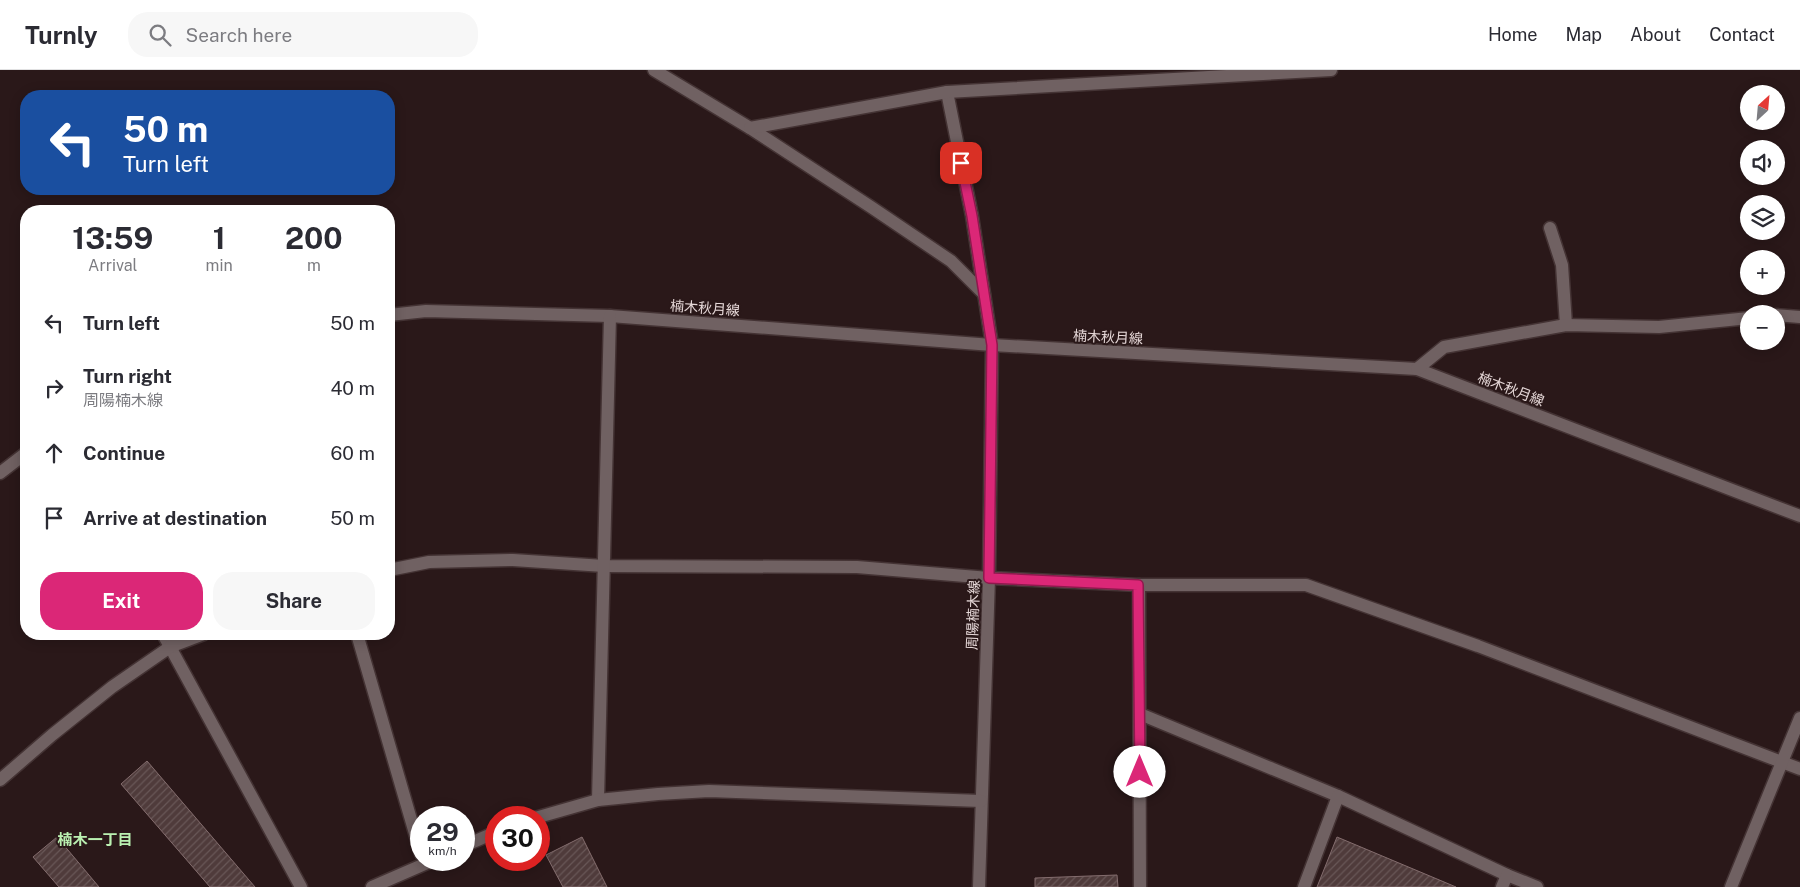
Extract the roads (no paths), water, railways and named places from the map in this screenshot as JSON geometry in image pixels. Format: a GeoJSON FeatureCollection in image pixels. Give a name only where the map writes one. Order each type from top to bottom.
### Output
{"type":"FeatureCollection","features":[{"type":"Feature","properties":{"kind":"street"},"geometry":{"type":"LineString","coordinates":[[654,70],[750,128],[951,261],[984,294]]}},
{"type":"Feature","properties":{"kind":"street"},"geometry":{"type":"LineString","coordinates":[[750,128],[947,92],[1331,70]]}},
{"type":"Feature","properties":{"kind":"street","name":"周陽楠木線"},"geometry":{"type":"LineString","coordinates":[[947,92],[972,216],[992,345],[989,578],[979,887]]}},
{"type":"Feature","properties":{"kind":"street"},"geometry":{"type":"LineString","coordinates":[[1550,228],[1562,265],[1566,325]]}},
{"type":"Feature","properties":{"kind":"street","name":"楠木秋月線"},"geometry":{"type":"LineString","coordinates":[[395,314],[426,311],[610,316],[992,345],[1417,369],[1800,516]]}},
{"type":"Feature","properties":{"kind":"street"},"geometry":{"type":"LineString","coordinates":[[598,800],[610,316]]}},
{"type":"Feature","properties":{"kind":"street"},"geometry":{"type":"LineString","coordinates":[[1785,316],[1800,317]]}},
{"type":"Feature","properties":{"kind":"street"},"geometry":{"type":"LineString","coordinates":[[1417,369],[1444,347],[1566,325],[1659,327],[1740,319]]}},
{"type":"Feature","properties":{"kind":"street"},"geometry":{"type":"LineString","coordinates":[[0,473],[20,458]]}},
{"type":"Feature","properties":{"kind":"street"},"geometry":{"type":"LineString","coordinates":[[395,569],[429,562],[512,560],[604,566],[857,567],[989,578],[1138,585],[1306,585],[1478,646],[1800,769]]}},
{"type":"Feature","properties":{"kind":"street"},"geometry":{"type":"LineString","coordinates":[[1138,585],[1140,887]]}},
{"type":"Feature","properties":{"kind":"street"},"geometry":{"type":"LineString","coordinates":[[166,640],[301,887]]}},
{"type":"Feature","properties":{"kind":"street"},"geometry":{"type":"LineString","coordinates":[[0,780],[52,734],[112,686],[170,647],[188,640]]}},
{"type":"Feature","properties":{"kind":"street"},"geometry":{"type":"LineString","coordinates":[[359,640],[410,808]]}},
{"type":"Feature","properties":{"kind":"street"},"geometry":{"type":"LineString","coordinates":[[1140,714],[1338,796],[1505,881],[1537,887]]}},
{"type":"Feature","properties":{"kind":"street"},"geometry":{"type":"LineString","coordinates":[[1731,887],[1800,718]]}},
{"type":"Feature","properties":{"kind":"street"},"geometry":{"type":"LineString","coordinates":[[550,814],[598,800],[658,794],[709,792],[981,801]]}},
{"type":"Feature","properties":{"kind":"street"},"geometry":{"type":"LineString","coordinates":[[1304,887],[1338,796]]}},
{"type":"Feature","properties":{"kind":"street"},"geometry":{"type":"LineString","coordinates":[[372,887],[410,868]]}},
{"type":"Feature","properties":{"kind":"district","name":"楠木一丁目"},"geometry":{"type":"Point","coordinates":[95,839]}}]}
